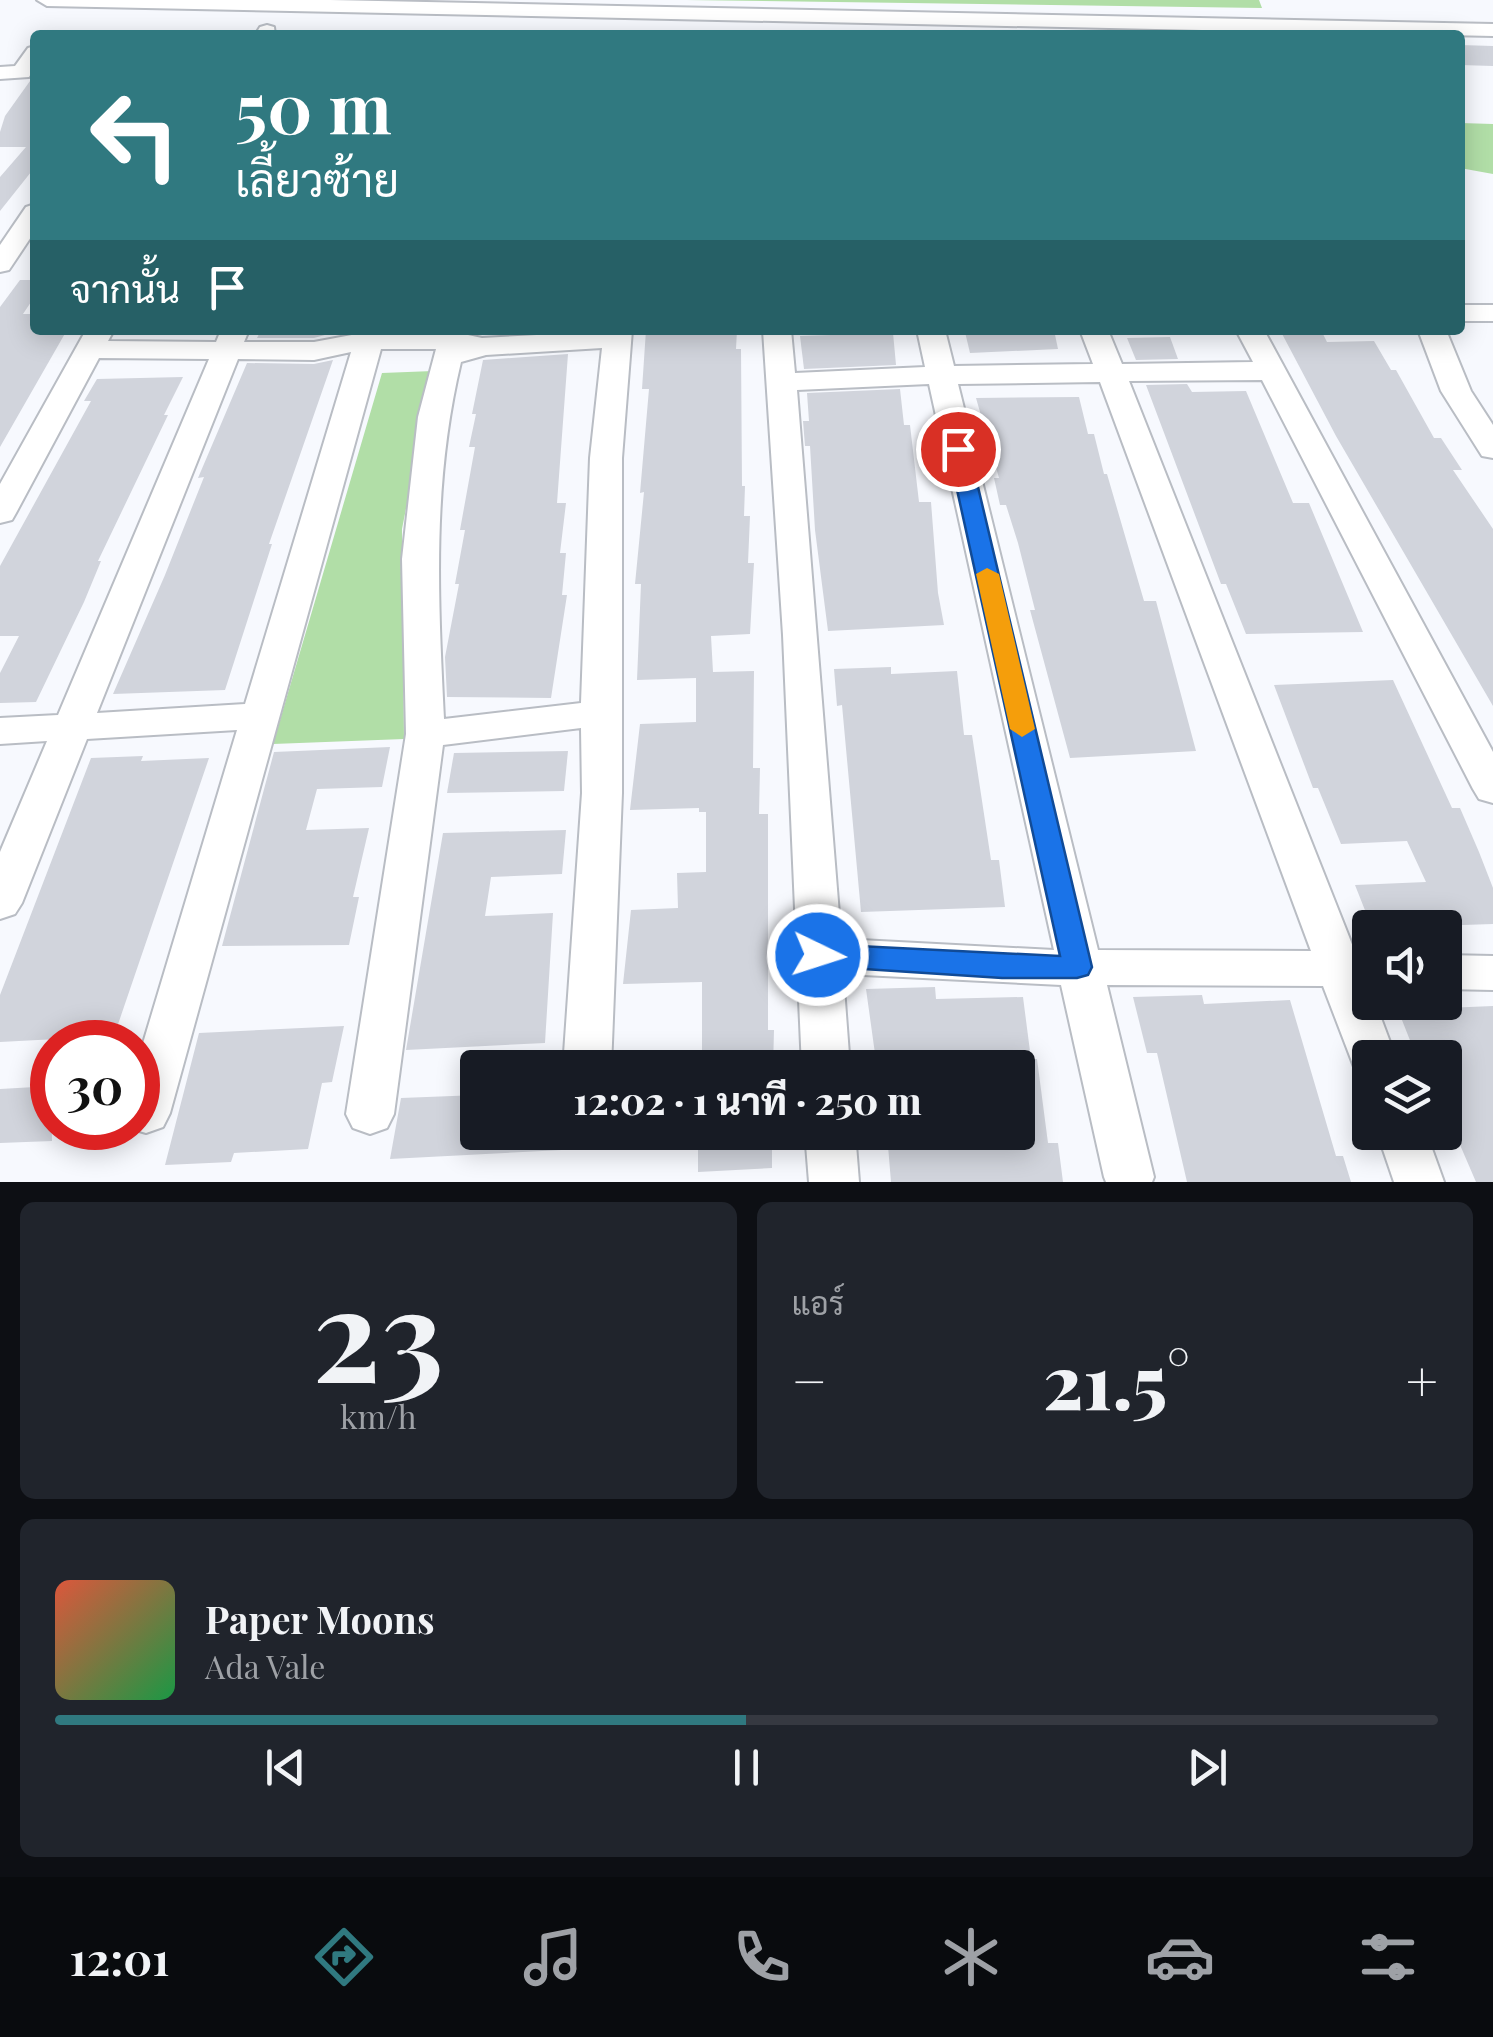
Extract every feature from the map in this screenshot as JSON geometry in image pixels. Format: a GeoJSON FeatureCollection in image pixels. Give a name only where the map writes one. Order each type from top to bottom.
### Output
{"type":"FeatureCollection","features":[{"type":"Feature","properties":{"kind":"street"},"geometry":{"type":"LineString","coordinates":[[46,0],[518,16],[692,7],[904,22],[1493,30]]}},
{"type":"Feature","properties":{"kind":"street"},"geometry":{"type":"LineString","coordinates":[[329,0],[487,15]]}},
{"type":"Feature","properties":{"kind":"street"},"geometry":{"type":"LineString","coordinates":[[1168,25],[1493,22]]}},
{"type":"Feature","properties":{"kind":"street"},"geometry":{"type":"LineString","coordinates":[[0,264],[30,219]]}},
{"type":"Feature","properties":{"kind":"street"},"geometry":{"type":"LineString","coordinates":[[1465,313],[1493,313]]}},
{"type":"Feature","properties":{"kind":"street"},"geometry":{"type":"LineString","coordinates":[[0,513],[95,340],[230,340],[314,350],[368,344],[460,344],[602,335]]}},
{"type":"Feature","properties":{"kind":"street"},"geometry":{"type":"LineString","coordinates":[[589,1050],[602,794],[606,458],[618,335]]}},
{"type":"Feature","properties":{"kind":"street"},"geometry":{"type":"LineString","coordinates":[[778,335],[825,1050]]}},
{"type":"Feature","properties":{"kind":"street"},"geometry":{"type":"LineString","coordinates":[[932,335],[1128,1177]]}},
{"type":"Feature","properties":{"kind":"street"},"geometry":{"type":"LineString","coordinates":[[1096,335],[1352,962]]}},
{"type":"Feature","properties":{"kind":"street"},"geometry":{"type":"LineString","coordinates":[[1253,335],[1493,789]]}},
{"type":"Feature","properties":{"kind":"street"},"geometry":{"type":"LineString","coordinates":[[1434,335],[1456,392],[1493,450]]}},
{"type":"Feature","properties":{"kind":"street"},"geometry":{"type":"LineString","coordinates":[[0,903],[230,340]]}},
{"type":"Feature","properties":{"kind":"street"},"geometry":{"type":"LineString","coordinates":[[160,1065],[368,344]]}},
{"type":"Feature","properties":{"kind":"street"},"geometry":{"type":"LineString","coordinates":[[370,1114],[425,734],[420,542],[433,417],[460,344]]}},
{"type":"Feature","properties":{"kind":"street"},"geometry":{"type":"LineString","coordinates":[[783,382],[942,375],[1112,376],[1271,371]]}},
{"type":"Feature","properties":{"kind":"street"},"geometry":{"type":"LineString","coordinates":[[425,734],[600,712]]}},
{"type":"Feature","properties":{"kind":"street"},"geometry":{"type":"LineString","coordinates":[[0,731],[262,716]]}},
{"type":"Feature","properties":{"kind":"street"},"geometry":{"type":"LineString","coordinates":[[818,955],[1002,967],[1352,969]]}},
{"type":"Feature","properties":{"kind":"street"},"geometry":{"type":"LineString","coordinates":[[1462,972],[1493,973]]}},
{"type":"Feature","properties":{"kind":"street"},"geometry":{"type":"LineString","coordinates":[[831,1150],[834,1182]]}},
{"type":"Feature","properties":{"kind":"street"},"geometry":{"type":"LineString","coordinates":[[1407,1150],[1419,1182]]}},
{"type":"Feature","properties":{"kind":"green space"},"geometry":{"type":"Polygon","coordinates":[[[686,0],[1259,0],[1262,8],[686,0]]]}},
{"type":"Feature","properties":{"kind":"green space"},"geometry":{"type":"Polygon","coordinates":[[[1465,123],[1493,124],[1493,174],[1465,169],[1465,123]]]}},
{"type":"Feature","properties":{"kind":"green space"},"geometry":{"type":"Polygon","coordinates":[[[433,371],[402,529],[404,739],[273,744],[382,373],[433,371]]]}},
{"type":"Feature","properties":{"kind":"building"},"geometry":{"type":"Polygon","coordinates":[[[1465,45],[1493,46],[1493,66],[1465,65],[1465,45]]]}},
{"type":"Feature","properties":{"kind":"building"},"geometry":{"type":"Polygon","coordinates":[[[30,81],[30,173],[0,211],[0,177],[26,147],[0,147],[5,116],[30,81]]]}},
{"type":"Feature","properties":{"kind":"building"},"geometry":{"type":"Polygon","coordinates":[[[20,280],[30,280],[30,304],[23,314],[30,314],[30,335],[64,335],[0,447],[0,307],[20,280]]]}},
{"type":"Feature","properties":{"kind":"building"},"geometry":{"type":"Polygon","coordinates":[[[258,335],[325,335],[314,338],[257,338],[258,335]]]}},
{"type":"Feature","properties":{"kind":"building"},"geometry":{"type":"Polygon","coordinates":[[[646,335],[737,335],[736,349],[741,349],[744,516],[750,516],[748,563],[754,563],[750,634],[711,636],[713,672],[754,671],[753,768],[760,768],[759,814],[768,814],[768,1030],[774,1030],[773,1050],[702,1050],[702,982],[623,984],[631,910],[678,908],[677,873],[706,872],[706,812],[699,812],[699,808],[630,810],[640,724],[696,722],[696,678],[637,680],[641,584],[635,584],[649,389],[642,389],[646,335]]]}},
{"type":"Feature","properties":{"kind":"building"},"geometry":{"type":"Polygon","coordinates":[[[893,335],[896,365],[804,369],[800,336],[893,335]]]}},
{"type":"Feature","properties":{"kind":"building"},"geometry":{"type":"Polygon","coordinates":[[[966,335],[1055,335],[1058,349],[970,353],[966,335]]]}},
{"type":"Feature","properties":{"kind":"building"},"geometry":{"type":"Polygon","coordinates":[[[1283,335],[1324,335],[1327,342],[1374,341],[1391,370],[1396,370],[1434,438],[1441,438],[1462,470],[1453,470],[1493,529],[1493,706],[1336,436],[1283,335]]]}},
{"type":"Feature","properties":{"kind":"building"},"geometry":{"type":"Polygon","coordinates":[[[1170,337],[1178,359],[1136,360],[1127,338],[1170,337]]]}},
{"type":"Feature","properties":{"kind":"building"},"geometry":{"type":"Polygon","coordinates":[[[568,354],[557,503],[566,503],[560,553],[566,553],[562,595],[567,595],[551,698],[447,697],[445,657],[459,584],[455,584],[465,530],[460,530],[475,447],[469,447],[476,414],[472,414],[483,360],[568,354]]]}},
{"type":"Feature","properties":{"kind":"building"},"geometry":{"type":"Polygon","coordinates":[[[333,360],[269,544],[225,690],[113,694],[165,575],[204,477],[198,478],[247,363],[314,364],[333,360]]]}},
{"type":"Feature","properties":{"kind":"building"},"geometry":{"type":"Polygon","coordinates":[[[183,377],[36,702],[0,703],[0,673],[19,636],[0,636],[0,566],[91,401],[84,401],[97,379],[183,377]]]}},
{"type":"Feature","properties":{"kind":"building"},"geometry":{"type":"Polygon","coordinates":[[[1187,384],[1192,392],[1246,391],[1293,503],[1309,503],[1363,632],[1246,634],[1226,584],[1221,584],[1146,385],[1187,384]]]}},
{"type":"Feature","properties":{"kind":"building"},"geometry":{"type":"Polygon","coordinates":[[[900,389],[904,425],[910,425],[919,502],[931,502],[944,625],[828,631],[815,530],[810,446],[805,446],[803,421],[809,421],[807,393],[900,389]]]}},
{"type":"Feature","properties":{"kind":"building"},"geometry":{"type":"Polygon","coordinates":[[[1079,397],[1088,434],[1094,434],[1107,474],[1144,601],[1156,601],[1196,751],[1070,758],[1030,610],[1035,610],[1018,543],[1006,505],[1000,505],[994,478],[999,478],[976,398],[1079,397]]]}},
{"type":"Feature","properties":{"kind":"building"},"geometry":{"type":"Polygon","coordinates":[[[891,667],[891,674],[957,671],[964,735],[972,735],[991,860],[999,860],[1005,907],[861,912],[842,705],[837,706],[834,669],[891,667]]]}},
{"type":"Feature","properties":{"kind":"building"},"geometry":{"type":"Polygon","coordinates":[[[1393,680],[1452,808],[1460,808],[1479,852],[1493,888],[1493,924],[1462,925],[1462,910],[1365,910],[1355,885],[1426,882],[1407,841],[1341,844],[1318,788],[1313,788],[1274,685],[1393,680]]]}},
{"type":"Feature","properties":{"kind":"building"},"geometry":{"type":"Polygon","coordinates":[[[390,747],[382,787],[317,789],[306,830],[369,828],[353,897],[359,897],[349,945],[222,946],[274,752],[390,747]]]}},
{"type":"Feature","properties":{"kind":"building"},"geometry":{"type":"Polygon","coordinates":[[[568,751],[564,791],[447,793],[454,753],[568,751]]]}},
{"type":"Feature","properties":{"kind":"building"},"geometry":{"type":"Polygon","coordinates":[[[91,758],[209,758],[119,1020],[30,1020],[30,1040],[0,1042],[0,995],[91,758]]]}},
{"type":"Feature","properties":{"kind":"building"},"geometry":{"type":"Polygon","coordinates":[[[566,830],[562,874],[491,877],[485,916],[553,913],[545,1043],[406,1050],[443,833],[566,830]]]}},
{"type":"Feature","properties":{"kind":"building"},"geometry":{"type":"Polygon","coordinates":[[[935,987],[936,999],[1023,997],[1030,1050],[874,1050],[866,989],[935,987]]]}},
{"type":"Feature","properties":{"kind":"building"},"geometry":{"type":"Polygon","coordinates":[[[1202,995],[1204,1004],[1290,1000],[1336,1156],[1343,1156],[1351,1182],[1187,1182],[1157,1053],[1147,1053],[1133,997],[1202,995]]]}},
{"type":"Feature","properties":{"kind":"building"},"geometry":{"type":"Polygon","coordinates":[[[1493,1006],[1493,1182],[1476,1182],[1462,1149],[1462,1040],[1410,1040],[1402,1020],[1462,1020],[1462,1007],[1493,1006]]]}},
{"type":"Feature","properties":{"kind":"building"},"geometry":{"type":"Polygon","coordinates":[[[344,1026],[332,1082],[322,1083],[308,1149],[234,1153],[231,1162],[165,1165],[199,1033],[344,1026]]]}},
{"type":"Feature","properties":{"kind":"building"},"geometry":{"type":"Polygon","coordinates":[[[1037,1059],[1048,1143],[1058,1143],[1063,1182],[891,1182],[888,1150],[1035,1150],[1037,1059]]]}},
{"type":"Feature","properties":{"kind":"building"},"geometry":{"type":"Polygon","coordinates":[[[30,1087],[30,1142],[0,1143],[0,1089],[30,1087]]]}},
{"type":"Feature","properties":{"kind":"building"},"geometry":{"type":"Polygon","coordinates":[[[460,1096],[460,1150],[562,1150],[390,1159],[401,1098],[460,1096]]]}},
{"type":"Feature","properties":{"kind":"building"},"geometry":{"type":"Polygon","coordinates":[[[698,1150],[772,1150],[772,1168],[698,1172],[698,1150]]]}},
{"type":"Feature","properties":{"kind":"slow traffic"},"geometry":{"type":"LineString","coordinates":[[987,574],[1022,729]]}},
{"type":"Feature","properties":{"kind":"route"},"geometry":{"type":"LineString","coordinates":[[818,955],[1002,967],[1077,967],[958,449]]}}]}
